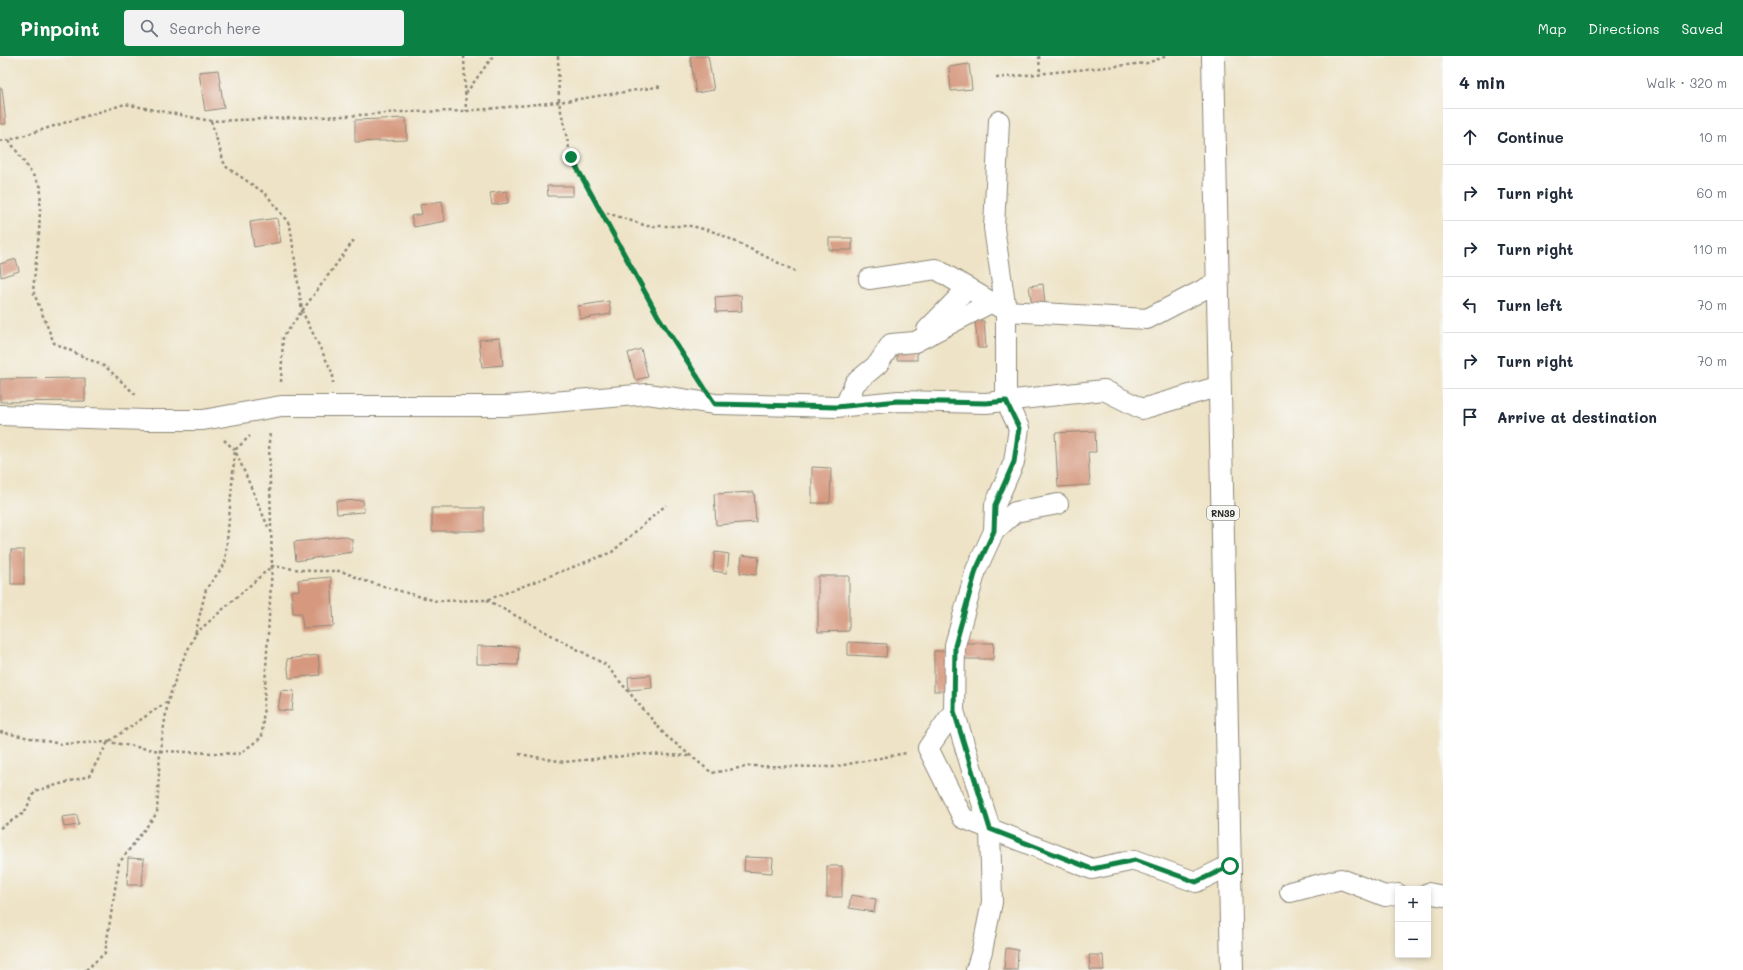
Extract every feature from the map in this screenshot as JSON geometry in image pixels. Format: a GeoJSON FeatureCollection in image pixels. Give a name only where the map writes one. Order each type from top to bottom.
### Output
{"type":"FeatureCollection","features":[{"type":"Feature","properties":{"kind":"highway","name":"RN39"},"geometry":{"type":"LineString","coordinates":[[1213,56],[1232,970]]}},
{"type":"Feature","properties":{"kind":"street"},"geometry":{"type":"LineString","coordinates":[[976,970],[982,951],[992,902],[990,829],[954,711],[955,646],[976,570],[994,531],[995,505],[1014,462],[1019,428],[1006,401],[999,307],[994,228],[999,121]]}},
{"type":"Feature","properties":{"kind":"street"},"geometry":{"type":"LineString","coordinates":[[869,279],[936,269],[999,307],[1147,319],[1218,282]]}},
{"type":"Feature","properties":{"kind":"street"},"geometry":{"type":"LineString","coordinates":[[915,342],[968,288]]}},
{"type":"Feature","properties":{"kind":"street"},"geometry":{"type":"LineString","coordinates":[[845,406],[855,383],[878,364],[892,344],[915,342],[999,307]]}},
{"type":"Feature","properties":{"kind":"street"},"geometry":{"type":"LineString","coordinates":[[0,415],[203,420],[281,406],[504,406],[648,394],[715,404],[836,407],[898,401],[986,403],[1104,390],[1142,409],[1220,386]]}},
{"type":"Feature","properties":{"kind":"street"},"geometry":{"type":"LineString","coordinates":[[994,531],[1015,512],[1058,504]]}},
{"type":"Feature","properties":{"kind":"street"},"geometry":{"type":"LineString","coordinates":[[954,711],[928,748],[963,818],[1092,869],[1135,860],[1196,882],[1230,866]]}},
{"type":"Feature","properties":{"kind":"street"},"geometry":{"type":"LineString","coordinates":[[1290,892],[1341,879],[1385,896],[1395,894]]}},
{"type":"Feature","properties":{"kind":"street"},"geometry":{"type":"LineString","coordinates":[[1431,894],[1443,896]]}},
{"type":"Feature","properties":{"kind":"path"},"geometry":{"type":"LineString","coordinates":[[464,56],[466,111]]}},
{"type":"Feature","properties":{"kind":"path"},"geometry":{"type":"LineString","coordinates":[[465,93],[493,56]]}},
{"type":"Feature","properties":{"kind":"path"},"geometry":{"type":"LineString","coordinates":[[558,56],[559,102],[571,157],[658,316],[715,404]]}},
{"type":"Feature","properties":{"kind":"path"},"geometry":{"type":"LineString","coordinates":[[1039,56],[1040,74]]}},
{"type":"Feature","properties":{"kind":"path"},"geometry":{"type":"LineString","coordinates":[[996,78],[1147,63],[1167,56]]}},
{"type":"Feature","properties":{"kind":"path"},"geometry":{"type":"LineString","coordinates":[[0,141],[9,140],[125,104],[211,121],[347,116],[400,112],[466,111],[559,102],[663,86]]}},
{"type":"Feature","properties":{"kind":"path"},"geometry":{"type":"LineString","coordinates":[[211,121],[225,166],[266,194],[290,225],[302,311],[333,374],[332,406]]}},
{"type":"Feature","properties":{"kind":"path"},"geometry":{"type":"LineString","coordinates":[[9,140],[41,187],[39,234],[33,292],[54,343],[106,367],[148,406],[160,420]]}},
{"type":"Feature","properties":{"kind":"path"},"geometry":{"type":"LineString","coordinates":[[600,211],[646,226],[692,226],[718,233],[795,271]]}},
{"type":"Feature","properties":{"kind":"path"},"geometry":{"type":"LineString","coordinates":[[0,732],[61,744],[108,742],[160,750],[239,754],[262,737],[272,566],[268,442],[273,414],[281,406],[283,337],[354,240]]}},
{"type":"Feature","properties":{"kind":"path"},"geometry":{"type":"LineString","coordinates":[[203,420],[235,450],[270,532]]}},
{"type":"Feature","properties":{"kind":"path"},"geometry":{"type":"LineString","coordinates":[[86,970],[105,953],[119,863],[157,813],[160,750],[168,701],[180,666],[195,635],[206,589],[225,564],[235,450],[252,435]]}},
{"type":"Feature","properties":{"kind":"path"},"geometry":{"type":"LineString","coordinates":[[195,635],[272,566],[310,570],[341,570],[368,582],[436,601],[487,600],[612,552],[666,505]]}},
{"type":"Feature","properties":{"kind":"path"},"geometry":{"type":"LineString","coordinates":[[487,600],[606,665],[665,735],[712,773],[750,766],[833,767],[928,748]]}},
{"type":"Feature","properties":{"kind":"path"},"geometry":{"type":"LineString","coordinates":[[0,828],[24,813],[34,791],[89,776],[108,742],[168,701]]}},
{"type":"Feature","properties":{"kind":"path"},"geometry":{"type":"LineString","coordinates":[[518,754],[564,762],[644,754],[690,756]]}},
{"type":"Feature","properties":{"kind":"building"},"geometry":{"type":"Polygon","coordinates":[[[690,56],[708,56],[714,90],[696,93],[690,56]]]}},
{"type":"Feature","properties":{"kind":"building"},"geometry":{"type":"Polygon","coordinates":[[[969,64],[972,89],[951,91],[949,67],[969,64]]]}},
{"type":"Feature","properties":{"kind":"building"},"geometry":{"type":"Polygon","coordinates":[[[218,70],[224,108],[205,111],[199,72],[218,70]]]}},
{"type":"Feature","properties":{"kind":"building"},"geometry":{"type":"Polygon","coordinates":[[[0,88],[2,88],[6,124],[0,124],[0,88]]]}},
{"type":"Feature","properties":{"kind":"building"},"geometry":{"type":"Polygon","coordinates":[[[406,118],[407,140],[355,142],[355,120],[406,118]]]}},
{"type":"Feature","properties":{"kind":"building"},"geometry":{"type":"Polygon","coordinates":[[[547,186],[573,186],[573,196],[548,196],[547,186]]]}},
{"type":"Feature","properties":{"kind":"building"},"geometry":{"type":"Polygon","coordinates":[[[507,191],[508,203],[492,205],[490,193],[507,191]]]}},
{"type":"Feature","properties":{"kind":"building"},"geometry":{"type":"Polygon","coordinates":[[[442,201],[445,221],[414,227],[411,216],[422,214],[420,205],[442,201]]]}},
{"type":"Feature","properties":{"kind":"building"},"geometry":{"type":"Polygon","coordinates":[[[277,218],[281,242],[254,247],[250,222],[277,218]]]}},
{"type":"Feature","properties":{"kind":"building"},"geometry":{"type":"Polygon","coordinates":[[[829,238],[852,238],[852,250],[829,250],[829,238]]]}},
{"type":"Feature","properties":{"kind":"building"},"geometry":{"type":"Polygon","coordinates":[[[16,259],[19,271],[1,277],[0,264],[16,259]]]}},
{"type":"Feature","properties":{"kind":"building"},"geometry":{"type":"Polygon","coordinates":[[[1043,284],[1045,304],[1032,305],[1029,286],[1043,284]]]}},
{"type":"Feature","properties":{"kind":"building"},"geometry":{"type":"Polygon","coordinates":[[[741,295],[742,311],[716,312],[715,297],[741,295]]]}},
{"type":"Feature","properties":{"kind":"building"},"geometry":{"type":"Polygon","coordinates":[[[609,301],[611,314],[580,319],[578,306],[609,301]]]}},
{"type":"Feature","properties":{"kind":"building"},"geometry":{"type":"Polygon","coordinates":[[[975,321],[984,321],[986,348],[978,348],[975,321]]]}},
{"type":"Feature","properties":{"kind":"building"},"geometry":{"type":"Polygon","coordinates":[[[500,338],[503,365],[482,367],[479,340],[500,338]]]}},
{"type":"Feature","properties":{"kind":"building"},"geometry":{"type":"Polygon","coordinates":[[[641,349],[648,377],[635,380],[628,353],[641,349]]]}},
{"type":"Feature","properties":{"kind":"building"},"geometry":{"type":"Polygon","coordinates":[[[897,349],[917,349],[917,360],[897,360],[897,349]]]}},
{"type":"Feature","properties":{"kind":"building"},"geometry":{"type":"Polygon","coordinates":[[[85,378],[85,401],[0,402],[0,379],[85,378]]]}},
{"type":"Feature","properties":{"kind":"building"},"geometry":{"type":"Polygon","coordinates":[[[1095,431],[1096,452],[1088,452],[1090,485],[1058,487],[1055,433],[1095,431]]]}},
{"type":"Feature","properties":{"kind":"building"},"geometry":{"type":"Polygon","coordinates":[[[812,467],[831,468],[830,503],[812,503],[812,467]]]}},
{"type":"Feature","properties":{"kind":"building"},"geometry":{"type":"Polygon","coordinates":[[[754,492],[756,522],[716,525],[714,494],[754,492]]]}},
{"type":"Feature","properties":{"kind":"building"},"geometry":{"type":"Polygon","coordinates":[[[363,500],[364,512],[337,514],[336,501],[363,500]]]}},
{"type":"Feature","properties":{"kind":"building"},"geometry":{"type":"Polygon","coordinates":[[[432,508],[484,508],[484,531],[432,531],[432,508]]]}},
{"type":"Feature","properties":{"kind":"building"},"geometry":{"type":"Polygon","coordinates":[[[343,536],[352,539],[352,552],[296,561],[294,542],[343,536]]]}},
{"type":"Feature","properties":{"kind":"building"},"geometry":{"type":"Polygon","coordinates":[[[11,550],[24,550],[24,584],[11,584],[11,550]]]}},
{"type":"Feature","properties":{"kind":"building"},"geometry":{"type":"Polygon","coordinates":[[[715,552],[729,554],[727,573],[713,571],[715,552]]]}},
{"type":"Feature","properties":{"kind":"building"},"geometry":{"type":"Polygon","coordinates":[[[742,555],[759,557],[756,575],[740,573],[742,555]]]}},
{"type":"Feature","properties":{"kind":"building"},"geometry":{"type":"Polygon","coordinates":[[[818,576],[849,576],[849,631],[818,632],[818,576]]]}},
{"type":"Feature","properties":{"kind":"building"},"geometry":{"type":"Polygon","coordinates":[[[331,577],[334,626],[303,628],[301,613],[293,613],[291,591],[299,590],[298,580],[331,577]]]}},
{"type":"Feature","properties":{"kind":"building"},"geometry":{"type":"Polygon","coordinates":[[[848,642],[887,644],[886,657],[848,655],[848,642]]]}},
{"type":"Feature","properties":{"kind":"building"},"geometry":{"type":"Polygon","coordinates":[[[965,643],[994,643],[993,659],[965,659],[965,643]]]}},
{"type":"Feature","properties":{"kind":"building"},"geometry":{"type":"Polygon","coordinates":[[[477,646],[519,647],[518,665],[477,664],[477,646]]]}},
{"type":"Feature","properties":{"kind":"building"},"geometry":{"type":"Polygon","coordinates":[[[934,651],[947,651],[947,691],[934,691],[934,651]]]}},
{"type":"Feature","properties":{"kind":"building"},"geometry":{"type":"Polygon","coordinates":[[[318,655],[320,675],[289,678],[287,659],[318,655]]]}},
{"type":"Feature","properties":{"kind":"building"},"geometry":{"type":"Polygon","coordinates":[[[651,675],[652,688],[629,690],[628,677],[651,675]]]}},
{"type":"Feature","properties":{"kind":"building"},"geometry":{"type":"Polygon","coordinates":[[[281,690],[294,691],[292,711],[278,710],[281,690]]]}},
{"type":"Feature","properties":{"kind":"building"},"geometry":{"type":"Polygon","coordinates":[[[77,815],[79,825],[64,827],[62,817],[77,815]]]}},
{"type":"Feature","properties":{"kind":"building"},"geometry":{"type":"Polygon","coordinates":[[[745,857],[773,858],[772,873],[744,871],[745,857]]]}},
{"type":"Feature","properties":{"kind":"building"},"geometry":{"type":"Polygon","coordinates":[[[128,858],[144,859],[142,885],[127,885],[128,858]]]}},
{"type":"Feature","properties":{"kind":"building"},"geometry":{"type":"Polygon","coordinates":[[[827,866],[842,866],[842,897],[827,897],[827,866]]]}},
{"type":"Feature","properties":{"kind":"building"},"geometry":{"type":"Polygon","coordinates":[[[851,895],[876,899],[874,912],[849,908],[851,895]]]}},
{"type":"Feature","properties":{"kind":"building"},"geometry":{"type":"Polygon","coordinates":[[[1006,948],[1018,950],[1017,970],[1004,970],[1006,948]]]}},
{"type":"Feature","properties":{"kind":"building"},"geometry":{"type":"Polygon","coordinates":[[[1089,955],[1103,955],[1104,970],[1090,970],[1089,955]]]}},
{"type":"Feature","properties":{"kind":"route"},"geometry":{"type":"LineString","coordinates":[[571,157],[658,316],[715,404],[836,407],[898,401],[986,403],[1006,401],[1019,428],[1014,462],[995,505],[994,531],[976,570],[955,646],[954,711],[990,829],[1092,869],[1135,860],[1196,882],[1230,866]]}}]}
